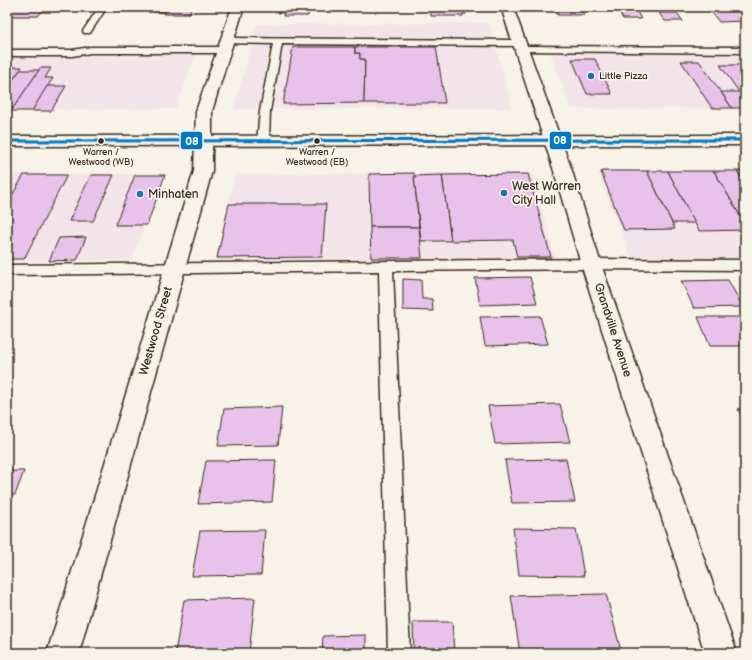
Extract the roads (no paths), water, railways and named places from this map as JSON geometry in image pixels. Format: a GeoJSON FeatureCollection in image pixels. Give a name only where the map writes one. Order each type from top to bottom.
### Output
{"type":"FeatureCollection","features":[{"type":"Feature","properties":{"kind":"street","name":"Westwood Street"},"geometry":{"type":"LineString","coordinates":[[63,653],[203,171],[204,112],[238,7]]}},
{"type":"Feature","properties":{"kind":"street","name":"Grandville Avenue"},"geometry":{"type":"LineString","coordinates":[[507,7],[720,653]]}},
{"type":"Feature","properties":{"kind":"street"},"geometry":{"type":"LineString","coordinates":[[7,141],[745,140]]}},
{"type":"Feature","properties":{"kind":"lane"},"geometry":{"type":"LineString","coordinates":[[87,31],[103,7]]}},
{"type":"Feature","properties":{"kind":"lane"},"geometry":{"type":"LineString","coordinates":[[263,141],[265,111],[278,41]]}},
{"type":"Feature","properties":{"kind":"lane"},"geometry":{"type":"LineString","coordinates":[[7,53],[72,53],[91,50],[226,45],[278,41],[745,50]]}},
{"type":"Feature","properties":{"kind":"lane"},"geometry":{"type":"LineString","coordinates":[[7,270],[592,264],[745,265]]}},
{"type":"Feature","properties":{"kind":"lane"},"geometry":{"type":"LineString","coordinates":[[386,267],[399,653]]}},
{"type":"Feature","properties":{"kind":"place","name":"Little Pizza"},"geometry":{"type":"Point","coordinates":[591,76]}},
{"type":"Feature","properties":{"kind":"place","name":"Warren / Westwood (WB)"},"geometry":{"type":"Point","coordinates":[101,141]}},
{"type":"Feature","properties":{"kind":"place","name":"Warren / Westwood (EB)"},"geometry":{"type":"Point","coordinates":[317,141]}},
{"type":"Feature","properties":{"kind":"place","name":"West Warren City Hall"},"geometry":{"type":"Point","coordinates":[504,193]}},
{"type":"Feature","properties":{"kind":"place","name":"Minhaten"},"geometry":{"type":"Point","coordinates":[140,194]}}]}
